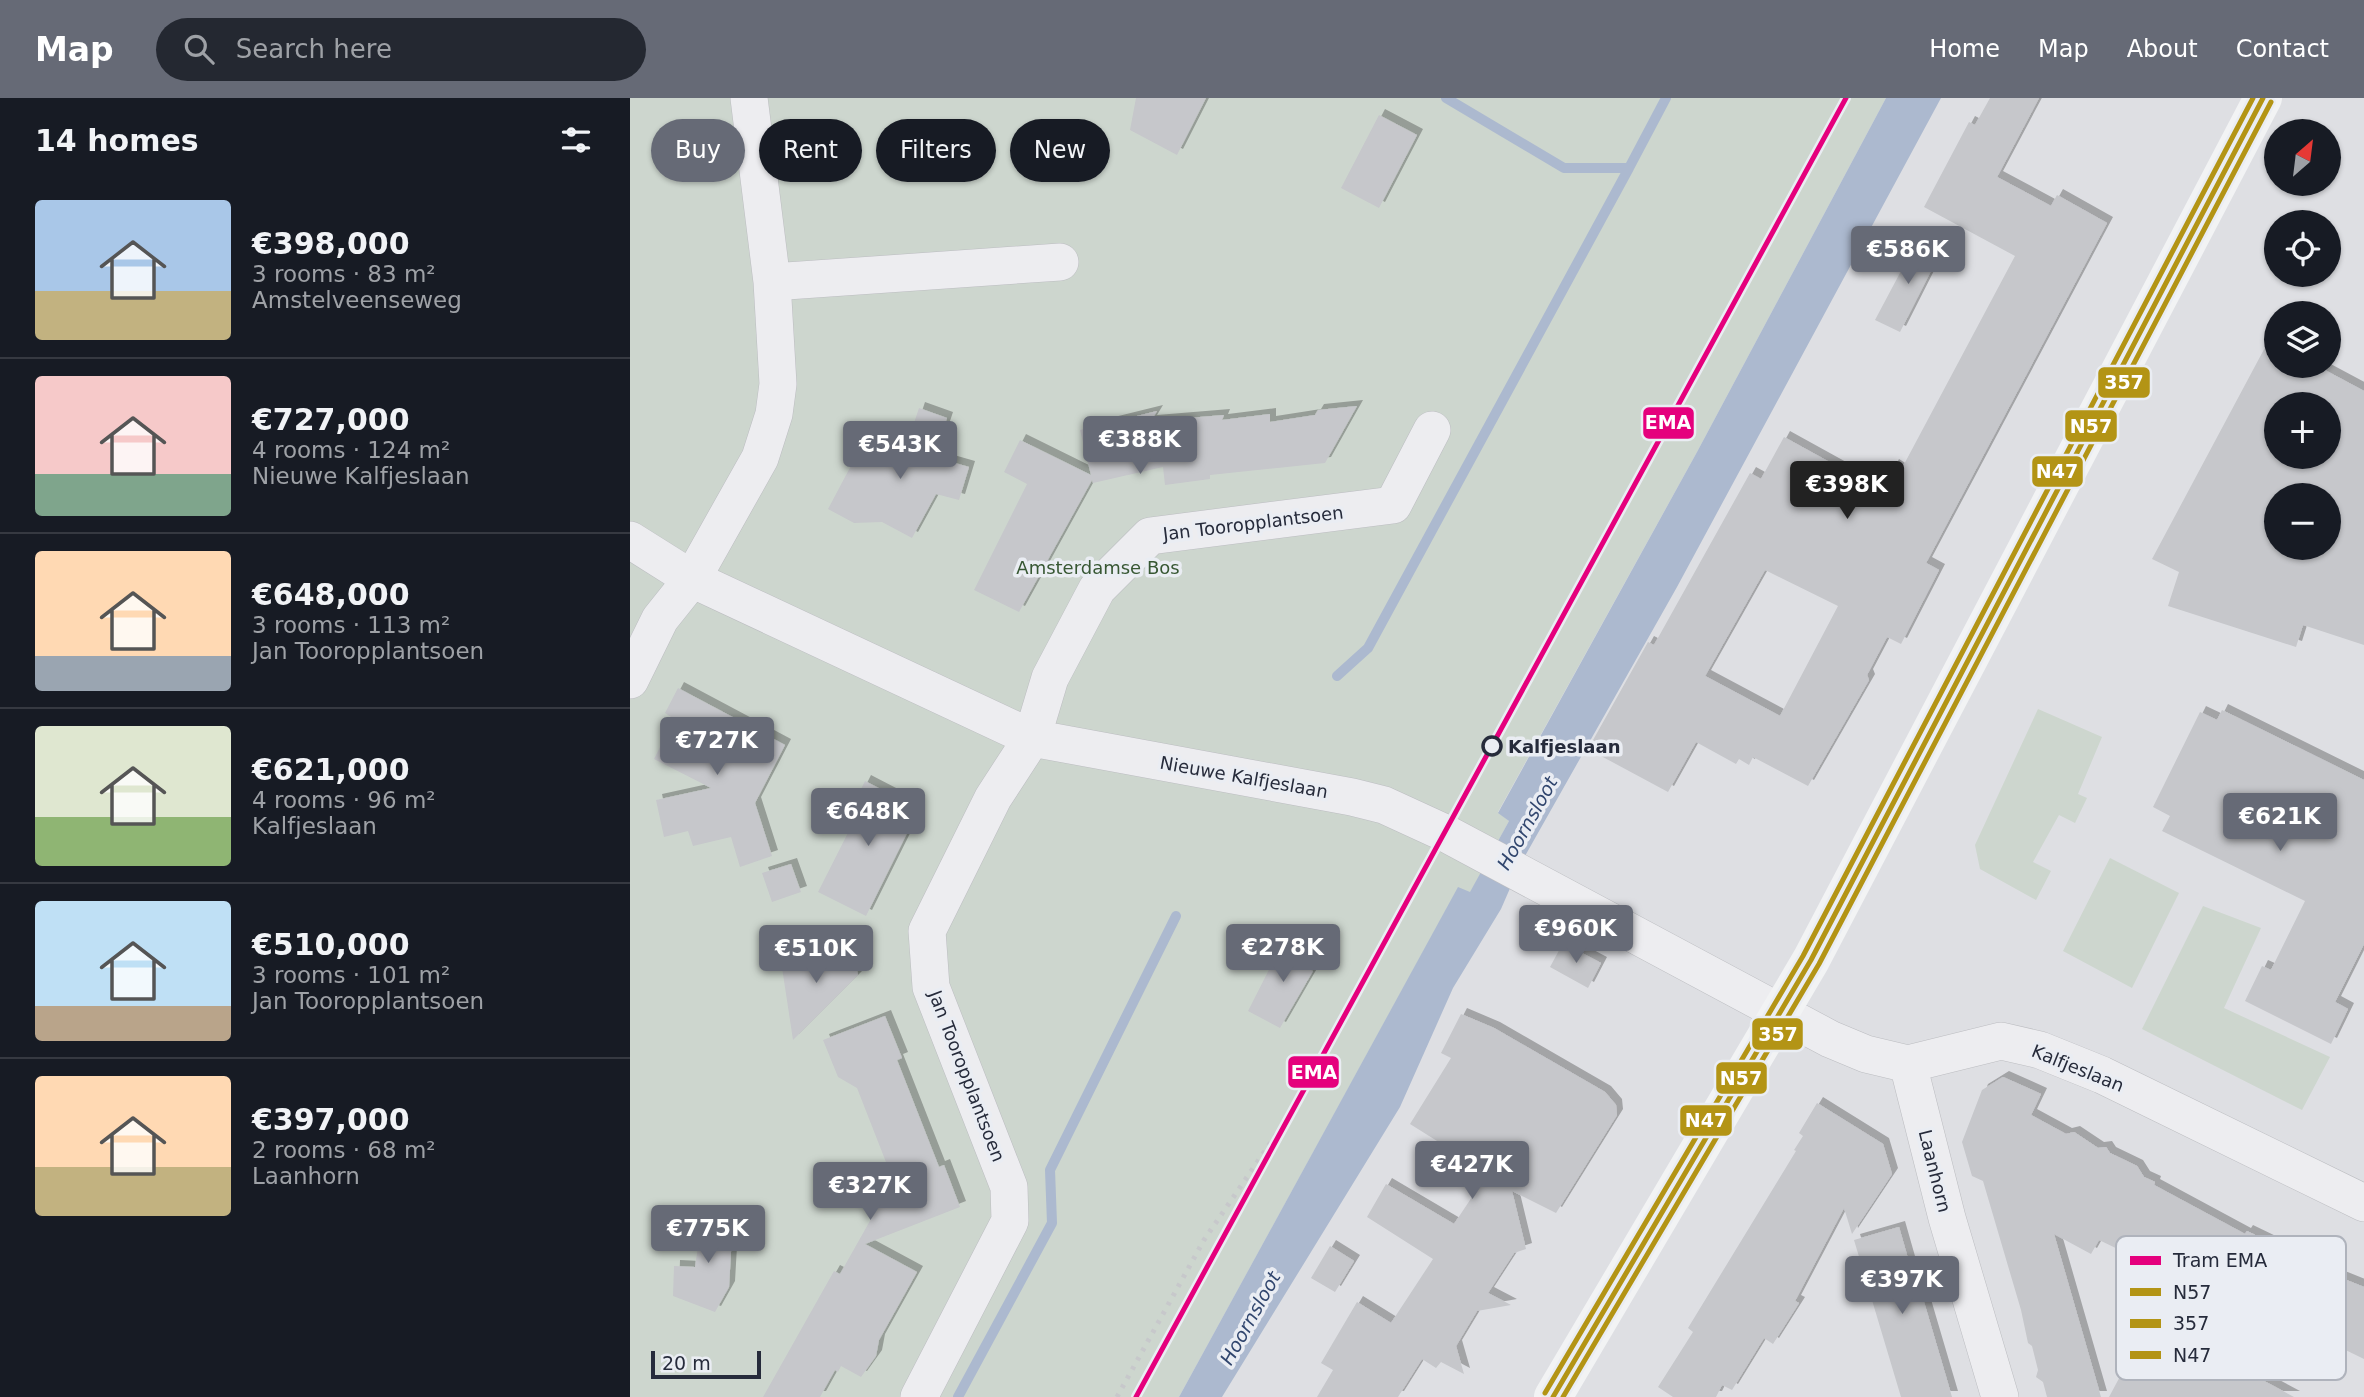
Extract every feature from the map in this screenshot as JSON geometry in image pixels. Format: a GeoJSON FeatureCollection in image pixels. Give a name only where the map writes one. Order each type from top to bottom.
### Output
{"type":"FeatureCollection","features":[{"type":"Feature","properties":{"kind":"main road"},"geometry":{"type":"LineString","coordinates":[[1553,1397],[1780,1013],[2263,98]]}},
{"type":"Feature","properties":{"kind":"street"},"geometry":{"type":"LineString","coordinates":[[630,680],[660,619],[692,579],[760,458],[774,414],[778,384],[772,282],[749,98]]}},
{"type":"Feature","properties":{"kind":"street"},"geometry":{"type":"LineString","coordinates":[[772,282],[1060,262]]}},
{"type":"Feature","properties":{"kind":"street","name":"Jan Tooropplantsoen"},"geometry":{"type":"LineString","coordinates":[[919,1397],[979,1286],[1010,1221],[1009,1187],[931,987],[927,931],[993,798],[1032,738],[1050,678],[1097,589],[1150,536],[1393,505],[1432,430]]}},
{"type":"Feature","properties":{"kind":"street","name":"Nieuwe Kalfjeslaan"},"geometry":{"type":"LineString","coordinates":[[630,540],[692,579],[1032,738],[1384,805],[1475,849],[1780,1013]]}},
{"type":"Feature","properties":{"kind":"street","name":"Kalfjeslaan"},"geometry":{"type":"LineString","coordinates":[[1780,1013],[1866,1054],[1908,1064],[2001,1041],[2040,1050],[2102,1075],[2364,1203]]}},
{"type":"Feature","properties":{"kind":"street","name":"Laanhorn"},"geometry":{"type":"LineString","coordinates":[[1908,1064],[1947,1218],[2000,1397]]}},
{"type":"Feature","properties":{"kind":"green space","name":"Amsterdamse Bos"},"geometry":{"type":"Polygon","coordinates":[[[630,98],[1886,98],[1697,452],[1498,812],[1509,821],[1470,893],[1458,888],[1179,1397],[630,1397],[630,98]]]}},
{"type":"Feature","properties":{"kind":"green space"},"geometry":{"type":"Polygon","coordinates":[[[2038,709],[2102,737],[2078,794],[2087,798],[2075,823],[2059,815],[2033,862],[2051,871],[2036,900],[1980,869],[1975,845],[2038,709]]]}},
{"type":"Feature","properties":{"kind":"green space"},"geometry":{"type":"Polygon","coordinates":[[[2110,858],[2179,893],[2132,988],[2063,951],[2110,858]]]}},
{"type":"Feature","properties":{"kind":"green space"},"geometry":{"type":"Polygon","coordinates":[[[2203,906],[2261,928],[2224,1008],[2330,1057],[2302,1110],[2142,1029],[2203,906]]]}},
{"type":"Feature","properties":{"kind":"water","name":"Hoornsloot"},"geometry":{"type":"Polygon","coordinates":[[[1886,98],[1941,98],[1677,587],[1521,863],[1501,909],[1453,988],[1400,1107],[1222,1397],[1179,1397],[1458,887],[1470,892],[1509,821],[1498,813],[1697,452],[1886,98]]]}},
{"type":"Feature","properties":{"kind":"building"},"geometry":{"type":"Polygon","coordinates":[[[1136,98],[1206,98],[1177,155],[1130,130],[1136,98]]]}},
{"type":"Feature","properties":{"kind":"building"},"geometry":{"type":"Polygon","coordinates":[[[1990,98],[2039,98],[1997,177],[2051,206],[2057,195],[2107,223],[1926,563],[1939,570],[1901,644],[1887,637],[1867,675],[1869,680],[1808,786],[1753,757],[1749,765],[1739,759],[1736,764],[1696,742],[1668,792],[1588,749],[1648,642],[1654,645],[1750,473],[1761,479],[1784,437],[1880,490],[1893,465],[1901,470],[2015,256],[1924,207],[1969,122],[1975,125],[1990,98]],[[1765,570],[1705,676],[1780,716],[1838,606],[1765,570]]]}},
{"type":"Feature","properties":{"kind":"building"},"geometry":{"type":"Polygon","coordinates":[[[1379,115],[1417,135],[1379,208],[1341,188],[1379,115]]]}},
{"type":"Feature","properties":{"kind":"building"},"geometry":{"type":"Polygon","coordinates":[[[1918,239],[1941,251],[1900,332],[1875,320],[1918,239]]]}},
{"type":"Feature","properties":{"kind":"building"},"geometry":{"type":"Polygon","coordinates":[[[2264,349],[2264,378],[2340,378],[2364,391],[2364,645],[2303,625],[2296,647],[2168,606],[2179,572],[2152,559],[2264,349]]]}},
{"type":"Feature","properties":{"kind":"building"},"geometry":{"type":"Polygon","coordinates":[[[1357,406],[1325,463],[1210,475],[1210,479],[1165,485],[1163,467],[1093,483],[1092,480],[1019,612],[974,590],[1027,484],[1004,472],[1020,440],[1091,475],[1080,430],[1157,411],[1151,421],[1224,415],[1222,420],[1270,414],[1270,422],[1315,415],[1318,410],[1357,406]]]}},
{"type":"Feature","properties":{"kind":"building"},"geometry":{"type":"Polygon","coordinates":[[[919,408],[947,418],[934,457],[969,467],[959,500],[936,494],[912,538],[882,522],[854,523],[828,509],[862,445],[900,465],[919,408]]]}},
{"type":"Feature","properties":{"kind":"building"},"geometry":{"type":"Polygon","coordinates":[[[678,688],[785,745],[755,803],[772,856],[740,867],[731,837],[693,846],[688,831],[664,837],[656,800],[711,788],[654,759],[674,719],[665,713],[678,688]]]}},
{"type":"Feature","properties":{"kind":"building"},"geometry":{"type":"Polygon","coordinates":[[[2222,710],[2364,780],[2364,944],[2335,1002],[2348,1009],[2331,1044],[2245,1001],[2262,966],[2271,970],[2305,901],[2162,831],[2170,816],[2153,807],[2200,712],[2217,720],[2222,710]]]}},
{"type":"Feature","properties":{"kind":"building"},"geometry":{"type":"Polygon","coordinates":[[[865,781],[919,809],[866,916],[818,892],[856,817],[849,813],[865,781]]]}},
{"type":"Feature","properties":{"kind":"building"},"geometry":{"type":"Polygon","coordinates":[[[791,864],[801,892],[772,902],[762,873],[791,864]]]}},
{"type":"Feature","properties":{"kind":"building"},"geometry":{"type":"Polygon","coordinates":[[[1284,940],[1315,957],[1309,969],[1313,971],[1280,1028],[1248,1011],[1284,940]]]}},
{"type":"Feature","properties":{"kind":"building"},"geometry":{"type":"Polygon","coordinates":[[[1563,943],[1601,963],[1588,988],[1550,967],[1563,943]]]}},
{"type":"Feature","properties":{"kind":"building"},"geometry":{"type":"Polygon","coordinates":[[[854,950],[858,975],[793,1040],[781,961],[854,950]]]}},
{"type":"Feature","properties":{"kind":"building"},"geometry":{"type":"Polygon","coordinates":[[[1461,1014],[1494,1028],[1605,1092],[1616,1105],[1617,1115],[1556,1213],[1512,1191],[1526,1249],[1514,1253],[1488,1293],[1511,1305],[1477,1311],[1456,1346],[1464,1374],[1441,1362],[1436,1368],[1422,1359],[1398,1397],[1317,1397],[1333,1370],[1321,1363],[1357,1302],[1391,1323],[1433,1259],[1367,1217],[1386,1184],[1454,1224],[1488,1173],[1410,1124],[1451,1058],[1441,1053],[1461,1014]]]}},
{"type":"Feature","properties":{"kind":"building"},"geometry":{"type":"Polygon","coordinates":[[[885,1016],[902,1058],[897,1060],[939,1167],[944,1165],[960,1207],[865,1244],[917,1272],[879,1340],[876,1356],[861,1377],[841,1366],[838,1372],[835,1370],[820,1397],[763,1397],[834,1271],[840,1274],[893,1180],[857,1088],[838,1077],[823,1040],[885,1016]]]}},
{"type":"Feature","properties":{"kind":"building"},"geometry":{"type":"Polygon","coordinates":[[[2003,1077],[2041,1094],[2031,1115],[2066,1134],[2074,1132],[2098,1148],[2106,1147],[2110,1153],[2137,1166],[2144,1177],[2155,1182],[2154,1185],[2245,1234],[2247,1231],[2257,1236],[2116,1236],[2116,1248],[2099,1240],[2091,1254],[2054,1234],[2101,1397],[2047,1397],[2043,1382],[2036,1377],[2038,1370],[2032,1346],[2028,1343],[1983,1181],[1972,1176],[1962,1142],[1982,1090],[2003,1077]]]}},
{"type":"Feature","properties":{"kind":"building"},"geometry":{"type":"Polygon","coordinates":[[[1817,1103],[1883,1144],[1892,1174],[1852,1234],[1844,1208],[1795,1301],[1799,1303],[1773,1344],[1764,1338],[1732,1390],[1722,1385],[1716,1397],[1673,1397],[1658,1387],[1693,1332],[1688,1328],[1796,1151],[1794,1150],[1803,1136],[1799,1133],[1817,1103]]]}},
{"type":"Feature","properties":{"kind":"building"},"geometry":{"type":"Polygon","coordinates":[[[703,1213],[733,1218],[729,1287],[715,1312],[673,1296],[674,1266],[695,1267],[703,1213]]]}},
{"type":"Feature","properties":{"kind":"building"},"geometry":{"type":"Polygon","coordinates":[[[1899,1227],[1952,1397],[1901,1397],[1854,1240],[1899,1227]]]}},
{"type":"Feature","properties":{"kind":"building"},"geometry":{"type":"Polygon","coordinates":[[[1330,1246],[1354,1261],[1335,1292],[1311,1278],[1330,1246]]]}},
{"type":"Feature","properties":{"kind":"building"},"geometry":{"type":"Polygon","coordinates":[[[2346,1280],[2364,1287],[2364,1359],[2346,1350],[2346,1280]]]}},
{"type":"Feature","properties":{"kind":"building"},"geometry":{"type":"Polygon","coordinates":[[[2118,1380],[2262,1380],[2294,1397],[2109,1397],[2118,1380]]]}},
{"type":"Feature","properties":{"kind":"waterway"},"geometry":{"type":"LineString","coordinates":[[1446,98],[1564,168],[1629,168],[1666,98]]}},
{"type":"Feature","properties":{"kind":"waterway"},"geometry":{"type":"LineString","coordinates":[[1337,676],[1368,648],[1629,168]]}},
{"type":"Feature","properties":{"kind":"waterway"},"geometry":{"type":"LineString","coordinates":[[958,1397],[1052,1223],[1050,1170],[1176,916]]}},
{"type":"Feature","properties":{"kind":"railway"},"geometry":{"type":"LineString","coordinates":[[1117,1397],[1204,1240],[1295,1107]]}},
{"type":"Feature","properties":{"kind":"tram line","name":"EMA"},"geometry":{"type":"LineString","coordinates":[[1136,1397],[1846,98]]}},
{"type":"Feature","properties":{"kind":"transit line","name":"N47"},"geometry":{"type":"LineString","coordinates":[[1545,1393],[1803,956],[2253,98]]}},
{"type":"Feature","properties":{"kind":"transit line","name":"N57"},"geometry":{"type":"LineString","coordinates":[[1553,1397],[1811,960],[2263,98]]}},
{"type":"Feature","properties":{"kind":"transit line","name":"357"},"geometry":{"type":"LineString","coordinates":[[1563,1397],[1819,964],[2271,102]]}},
{"type":"Feature","properties":{"kind":"place","name":"Kalfjeslaan"},"geometry":{"type":"Point","coordinates":[1492,746]}}]}
